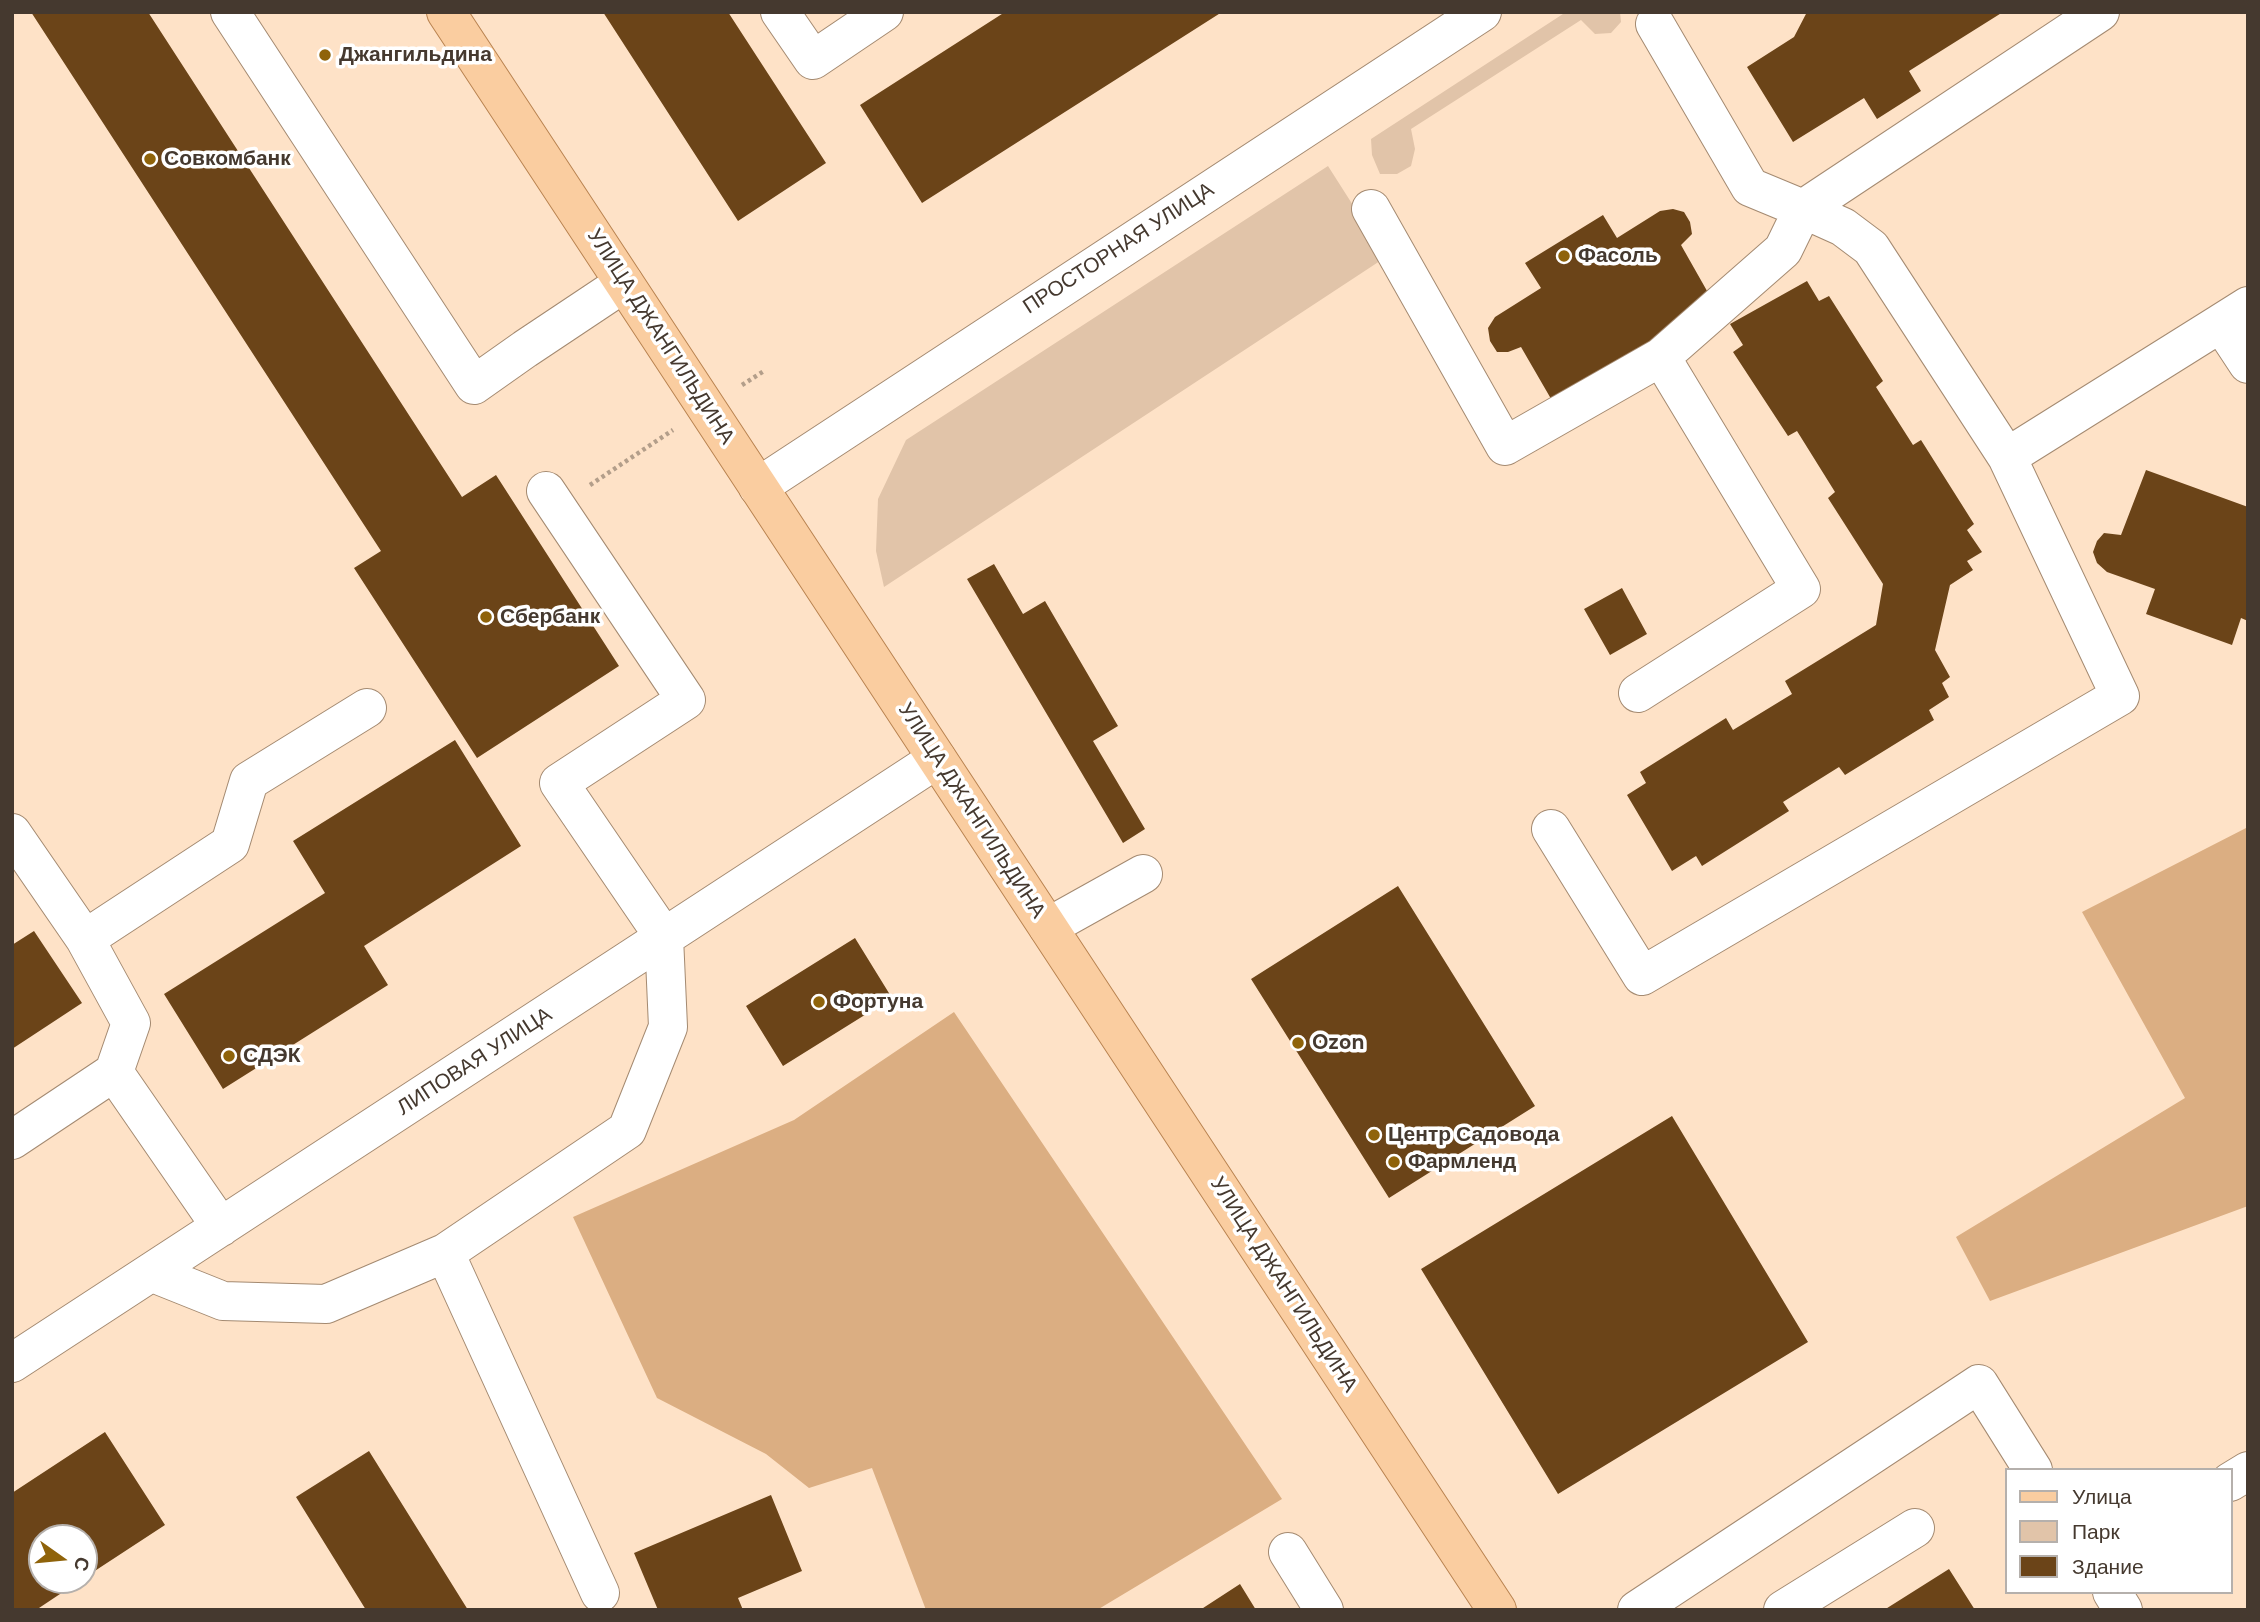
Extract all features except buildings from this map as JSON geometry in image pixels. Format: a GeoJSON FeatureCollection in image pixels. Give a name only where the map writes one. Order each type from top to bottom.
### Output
{"type":"FeatureCollection","features":[{"type":"Feature","properties":{"kind":"main road","name":"УЛИЦА ДЖАНГИЛЬДИНА"},"geometry":{"type":"LineString","coordinates":[[446,12],[1497,1610]]}},
{"type":"Feature","properties":{"kind":"street"},"geometry":{"type":"LineString","coordinates":[[230,12],[474,385],[624,283]]}},
{"type":"Feature","properties":{"kind":"street"},"geometry":{"type":"LineString","coordinates":[[780,12],[813,60],[884,12]]}},
{"type":"Feature","properties":{"kind":"street","name":"ПРОСТОРНАЯ УЛИЦА"},"geometry":{"type":"LineString","coordinates":[[758,487],[1482,12]]}},
{"type":"Feature","properties":{"kind":"street"},"geometry":{"type":"LineString","coordinates":[[1371,209],[1505,446],[1661,357],[1783,250],[1803,209],[2100,12]]}},
{"type":"Feature","properties":{"kind":"street"},"geometry":{"type":"LineString","coordinates":[[1551,829],[1642,976],[2120,696],[2007,457],[1871,248],[1843,227],[1750,187],[1655,24]]}},
{"type":"Feature","properties":{"kind":"street"},"geometry":{"type":"LineString","coordinates":[[2007,457],[2234,315],[2248,364]]}},
{"type":"Feature","properties":{"kind":"street"},"geometry":{"type":"LineString","coordinates":[[1638,693],[1801,589],[1661,357]]}},
{"type":"Feature","properties":{"kind":"street"},"geometry":{"type":"LineString","coordinates":[[153,1273],[223,1301],[326,1304],[445,1253],[627,1130],[668,1027],[664,937],[559,783],[686,700],[551,498]]}},
{"type":"Feature","properties":{"kind":"street"},"geometry":{"type":"LineString","coordinates":[[85,939],[230,844],[249,781],[367,708]]}},
{"type":"Feature","properties":{"kind":"street","name":"ЛИПОВАЯ УЛИЦА"},"geometry":{"type":"LineString","coordinates":[[12,1363],[937,759]]}},
{"type":"Feature","properties":{"kind":"street"},"geometry":{"type":"LineString","coordinates":[[12,833],[85,939],[131,1023],[114,1072],[12,1140]]}},
{"type":"Feature","properties":{"kind":"street"},"geometry":{"type":"LineString","coordinates":[[1048,927],[1143,874]]}},
{"type":"Feature","properties":{"kind":"street"},"geometry":{"type":"LineString","coordinates":[[114,1072],[221,1227]]}},
{"type":"Feature","properties":{"kind":"street"},"geometry":{"type":"LineString","coordinates":[[445,1253],[600,1593]]}},
{"type":"Feature","properties":{"kind":"street"},"geometry":{"type":"LineString","coordinates":[[1637,1610],[1979,1384],[2032,1468]]}},
{"type":"Feature","properties":{"kind":"street"},"geometry":{"type":"LineString","coordinates":[[2232,1481],[2248,1471]]}},
{"type":"Feature","properties":{"kind":"street"},"geometry":{"type":"LineString","coordinates":[[1783,1610],[1916,1528]]}},
{"type":"Feature","properties":{"kind":"street"},"geometry":{"type":"LineString","coordinates":[[1288,1552],[1324,1610]]}},
{"type":"Feature","properties":{"kind":"street"},"geometry":{"type":"LineString","coordinates":[[2113,1594],[2123,1610]]}},
{"type":"Feature","properties":{"kind":"path"},"geometry":{"type":"LineString","coordinates":[[551,498],[764,371]]}},
{"type":"Feature","properties":{"kind":"green space"},"geometry":{"type":"Polygon","coordinates":[[[1566,12],[1620,12],[1621,22],[1611,33],[1595,34],[1581,20],[1411,129],[1415,149],[1411,166],[1397,174],[1380,174],[1372,155],[1371,139],[1566,12]]]}},
{"type":"Feature","properties":{"kind":"green space"},"geometry":{"type":"Polygon","coordinates":[[[1328,166],[1386,257],[884,587],[876,551],[878,499],[906,440],[1328,166]]]}},
{"type":"Feature","properties":{"kind":"shaded area"},"geometry":{"type":"Polygon","coordinates":[[[2248,827],[2248,1206],[1990,1301],[1956,1237],[2185,1098],[2082,912],[2248,827]]]}},
{"type":"Feature","properties":{"kind":"shaded area"},"geometry":{"type":"Polygon","coordinates":[[[954,1012],[1282,1499],[1097,1610],[926,1610],[872,1468],[809,1488],[766,1454],[657,1398],[573,1217],[794,1120],[954,1012]]]}},
{"type":"Feature","properties":{"kind":"place","name":"Джангильдина"},"geometry":{"type":"Point","coordinates":[325,55]}},
{"type":"Feature","properties":{"kind":"place","name":"Совкомбанк"},"geometry":{"type":"Point","coordinates":[150,159]}},
{"type":"Feature","properties":{"kind":"place","name":"Фасоль"},"geometry":{"type":"Point","coordinates":[1564,256]}},
{"type":"Feature","properties":{"kind":"place","name":"Сбербанк"},"geometry":{"type":"Point","coordinates":[486,617]}},
{"type":"Feature","properties":{"kind":"place","name":"Фортуна"},"geometry":{"type":"Point","coordinates":[819,1002]}},
{"type":"Feature","properties":{"kind":"place","name":"Ozon"},"geometry":{"type":"Point","coordinates":[1298,1043]}},
{"type":"Feature","properties":{"kind":"place","name":"СДЭК"},"geometry":{"type":"Point","coordinates":[229,1056]}},
{"type":"Feature","properties":{"kind":"place","name":"Центр Садовода"},"geometry":{"type":"Point","coordinates":[1374,1135]}},
{"type":"Feature","properties":{"kind":"place","name":"Фармленд"},"geometry":{"type":"Point","coordinates":[1394,1162]}}]}
